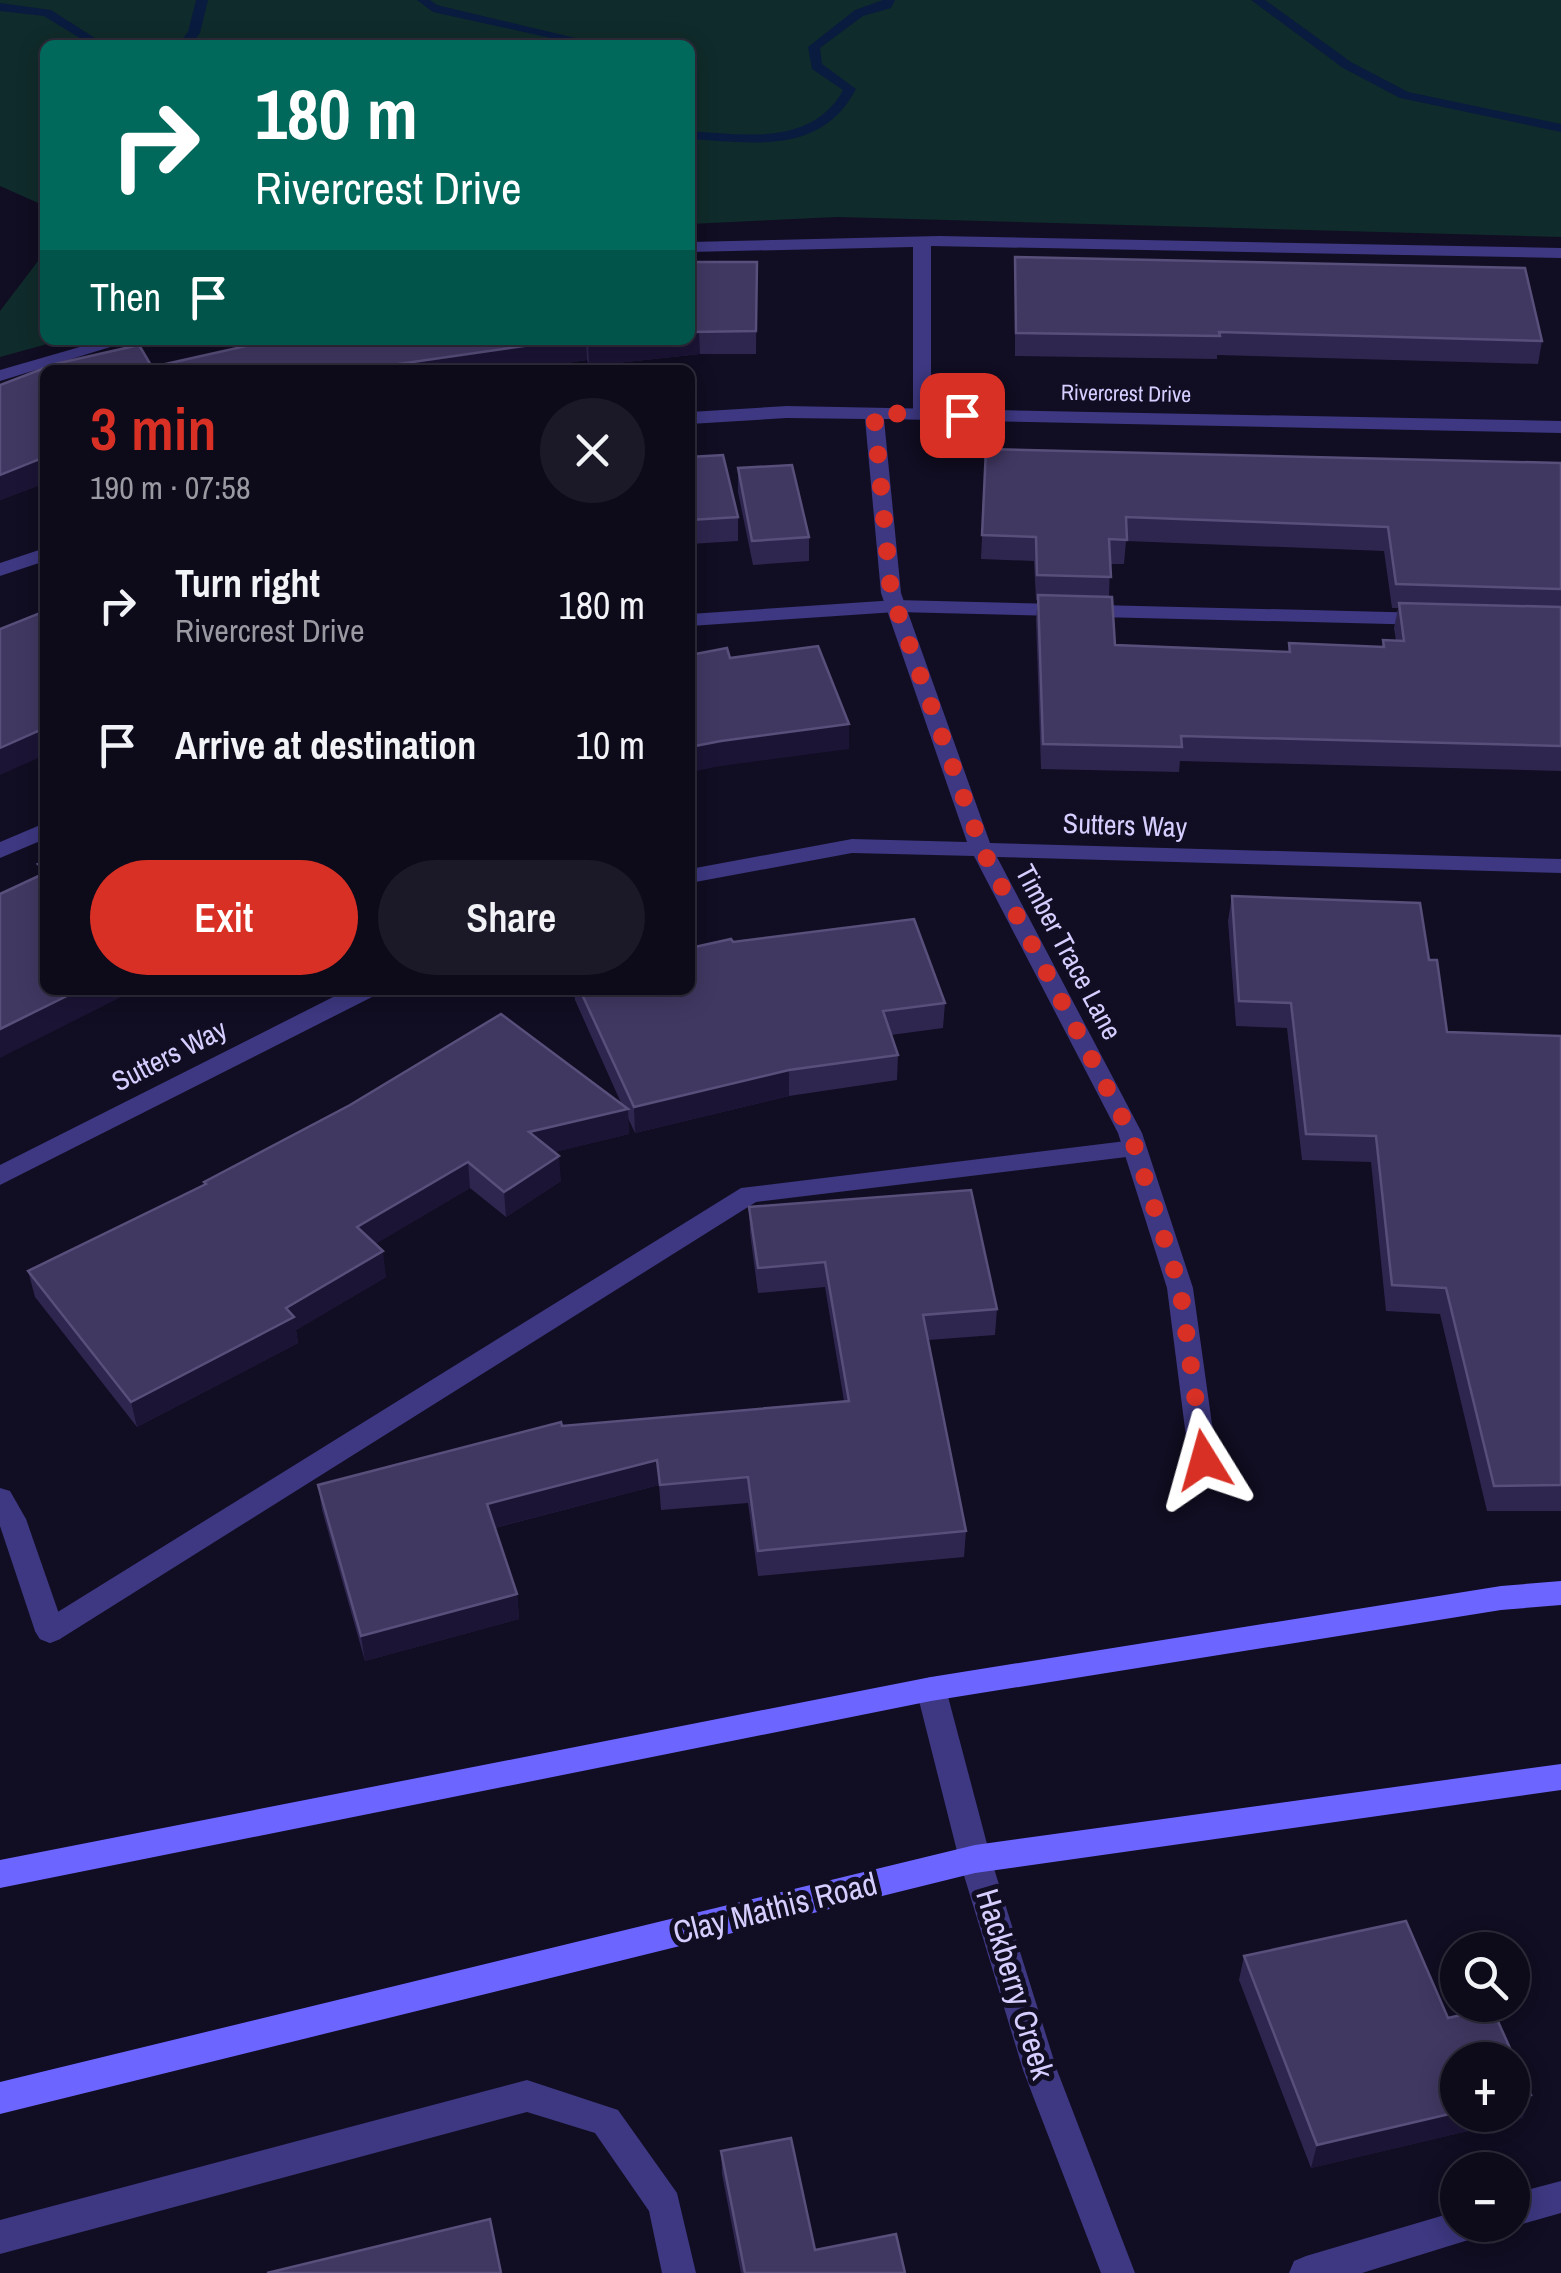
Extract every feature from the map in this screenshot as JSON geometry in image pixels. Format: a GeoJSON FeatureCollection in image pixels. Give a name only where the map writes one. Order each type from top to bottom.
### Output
{"type":"FeatureCollection","features":[{"type":"Feature","properties":{"kind":"main road"},"geometry":{"type":"LineString","coordinates":[[0,1874],[932,1688],[1501,1598],[1561,1593]]}},
{"type":"Feature","properties":{"kind":"main road","name":"Clay Mathis Road"},"geometry":{"type":"LineString","coordinates":[[0,2098],[975,1859],[1561,1777]]}},
{"type":"Feature","properties":{"kind":"street"},"geometry":{"type":"LineString","coordinates":[[695,247],[922,241],[1561,253]]}},
{"type":"Feature","properties":{"kind":"street"},"geometry":{"type":"LineString","coordinates":[[922,241],[922,414]]}},
{"type":"Feature","properties":{"kind":"street"},"geometry":{"type":"LineString","coordinates":[[0,376],[107,345]]}},
{"type":"Feature","properties":{"kind":"street","name":"Rivercrest Drive"},"geometry":{"type":"LineString","coordinates":[[695,418],[787,412],[1561,426]]}},
{"type":"Feature","properties":{"kind":"street","name":"Timber Trace Lane"},"geometry":{"type":"LineString","coordinates":[[874,413],[891,593],[982,849],[1130,1132],[1180,1288],[1204,1460]]}},
{"type":"Feature","properties":{"kind":"street"},"geometry":{"type":"LineString","coordinates":[[0,570],[40,556]]}},
{"type":"Feature","properties":{"kind":"street"},"geometry":{"type":"LineString","coordinates":[[695,620],[896,606],[1444,620]]}},
{"type":"Feature","properties":{"kind":"street"},"geometry":{"type":"LineString","coordinates":[[0,851],[40,832]]}},
{"type":"Feature","properties":{"kind":"street","name":"Sutters Way"},"geometry":{"type":"LineString","coordinates":[[695,875],[852,846],[1561,866]]}},
{"type":"Feature","properties":{"kind":"street","name":"Sutters Way"},"geometry":{"type":"LineString","coordinates":[[0,1176],[356,995]]}},
{"type":"Feature","properties":{"kind":"street"},"geometry":{"type":"LineString","coordinates":[[0,1500],[12,1520],[50,1631],[750,1194],[1134,1149]]}},
{"type":"Feature","properties":{"kind":"street","name":"Hackberry Creek"},"geometry":{"type":"LineString","coordinates":[[932,1688],[975,1859],[1040,2070],[1118,2273]]}},
{"type":"Feature","properties":{"kind":"street"},"geometry":{"type":"LineString","coordinates":[[0,2238],[527,2096],[606,2120],[665,2205],[679,2273]]}},
{"type":"Feature","properties":{"kind":"street"},"geometry":{"type":"LineString","coordinates":[[1530,2205],[1561,2196]]}},
{"type":"Feature","properties":{"kind":"street"},"geometry":{"type":"LineString","coordinates":[[1306,2273],[1440,2233]]}},
{"type":"Feature","properties":{"kind":"green space"},"geometry":{"type":"Polygon","coordinates":[[[0,0],[1561,0],[1561,237],[837,217],[695,224],[695,40],[40,40],[40,204],[0,186],[0,0]]]}},
{"type":"Feature","properties":{"kind":"green space"},"geometry":{"type":"Polygon","coordinates":[[[40,259],[40,345],[44,345],[0,357],[0,311],[40,259]]]}},
{"type":"Feature","properties":{"kind":"building"},"geometry":{"type":"Polygon","coordinates":[[[1015,257],[1525,268],[1542,341],[1219,332],[1220,336],[1016,333],[1015,257]]]}},
{"type":"Feature","properties":{"kind":"building"},"geometry":{"type":"Polygon","coordinates":[[[695,262],[757,262],[756,331],[695,332],[695,262]]]}},
{"type":"Feature","properties":{"kind":"building"},"geometry":{"type":"Polygon","coordinates":[[[139,345],[151,365],[52,365],[55,364],[139,345]]]}},
{"type":"Feature","properties":{"kind":"building"},"geometry":{"type":"Polygon","coordinates":[[[251,345],[531,345],[392,365],[161,365],[251,345]]]}},
{"type":"Feature","properties":{"kind":"building"},"geometry":{"type":"Polygon","coordinates":[[[40,370],[40,459],[0,475],[0,385],[40,370]]]}},
{"type":"Feature","properties":{"kind":"building"},"geometry":{"type":"Polygon","coordinates":[[[986,449],[1561,463],[1561,589],[1396,584],[1388,527],[1126,517],[1127,540],[1109,539],[1111,577],[1037,575],[1036,537],[982,535],[986,449]]]}},
{"type":"Feature","properties":{"kind":"building"},"geometry":{"type":"Polygon","coordinates":[[[723,455],[738,517],[695,520],[695,457],[723,455]]]}},
{"type":"Feature","properties":{"kind":"building"},"geometry":{"type":"Polygon","coordinates":[[[792,465],[809,537],[752,541],[738,468],[792,465]]]}},
{"type":"Feature","properties":{"kind":"building"},"geometry":{"type":"Polygon","coordinates":[[[1038,595],[1112,597],[1115,645],[1290,652],[1289,643],[1384,647],[1383,640],[1404,641],[1399,603],[1561,607],[1561,746],[1181,736],[1182,747],[1043,744],[1038,595]]]}},
{"type":"Feature","properties":{"kind":"building"},"geometry":{"type":"Polygon","coordinates":[[[40,613],[40,730],[0,748],[0,629],[40,613]]]}},
{"type":"Feature","properties":{"kind":"building"},"geometry":{"type":"Polygon","coordinates":[[[818,646],[849,724],[695,746],[695,654],[727,648],[730,658],[818,646]]]}},
{"type":"Feature","properties":{"kind":"building"},"geometry":{"type":"Polygon","coordinates":[[[40,875],[40,995],[69,995],[0,1029],[0,894],[40,875]]]}},
{"type":"Feature","properties":{"kind":"building"},"geometry":{"type":"Polygon","coordinates":[[[1232,896],[1420,903],[1429,960],[1437,960],[1447,1032],[1561,1036],[1561,1485],[1494,1486],[1446,1288],[1392,1285],[1376,1136],[1306,1134],[1291,1003],[1239,1001],[1232,896]]]}},
{"type":"Feature","properties":{"kind":"building"},"geometry":{"type":"Polygon","coordinates":[[[914,919],[945,1003],[883,1011],[898,1055],[789,1070],[634,1107],[582,995],[695,995],[695,947],[731,939],[733,942],[914,919]]]}},
{"type":"Feature","properties":{"kind":"building"},"geometry":{"type":"Polygon","coordinates":[[[501,1014],[628,1109],[529,1132],[559,1156],[504,1192],[468,1162],[357,1227],[383,1251],[286,1308],[294,1317],[131,1402],[28,1271],[206,1184],[350,1105],[501,1014]]]}},
{"type":"Feature","properties":{"kind":"building"},"geometry":{"type":"Polygon","coordinates":[[[971,1190],[997,1309],[923,1315],[966,1531],[758,1551],[748,1477],[660,1485],[657,1460],[487,1504],[517,1594],[361,1636],[318,1485],[561,1422],[562,1426],[849,1401],[825,1262],[758,1268],[749,1207],[971,1190]]]}},
{"type":"Feature","properties":{"kind":"building"},"geometry":{"type":"Polygon","coordinates":[[[1406,1921],[1440,2000],[1440,2022],[1498,2022],[1507,2042],[1440,2042],[1440,2116],[1317,2145],[1244,1956],[1406,1921]]]}},
{"type":"Feature","properties":{"kind":"building"},"geometry":{"type":"Polygon","coordinates":[[[791,2138],[815,2250],[896,2234],[905,2273],[745,2273],[721,2151],[791,2138]]]}},
{"type":"Feature","properties":{"kind":"building"},"geometry":{"type":"Polygon","coordinates":[[[490,2219],[501,2273],[267,2273],[490,2219]]]}},
{"type":"Feature","properties":{"kind":"waterway"},"geometry":{"type":"LineString","coordinates":[[188,40],[194,33],[202,0]]}},
{"type":"Feature","properties":{"kind":"waterway"},"geometry":{"type":"LineString","coordinates":[[423,0],[433,8],[577,40]]}},
{"type":"Feature","properties":{"kind":"waterway"},"geometry":{"type":"LineString","coordinates":[[695,135],[782,136],[824,123],[840,109],[850,89],[816,66],[814,47],[859,13],[887,5],[889,0]]}},
{"type":"Feature","properties":{"kind":"waterway"},"geometry":{"type":"LineString","coordinates":[[1257,0],[1347,65],[1404,95],[1561,128]]}},
{"type":"Feature","properties":{"kind":"waterway"},"geometry":{"type":"LineString","coordinates":[[0,7],[47,13],[92,40]]}},
{"type":"Feature","properties":{"kind":"route"},"geometry":{"type":"LineString","coordinates":[[962,415],[874,413],[891,593],[982,849],[1130,1132],[1180,1288],[1204,1460]]}}]}
